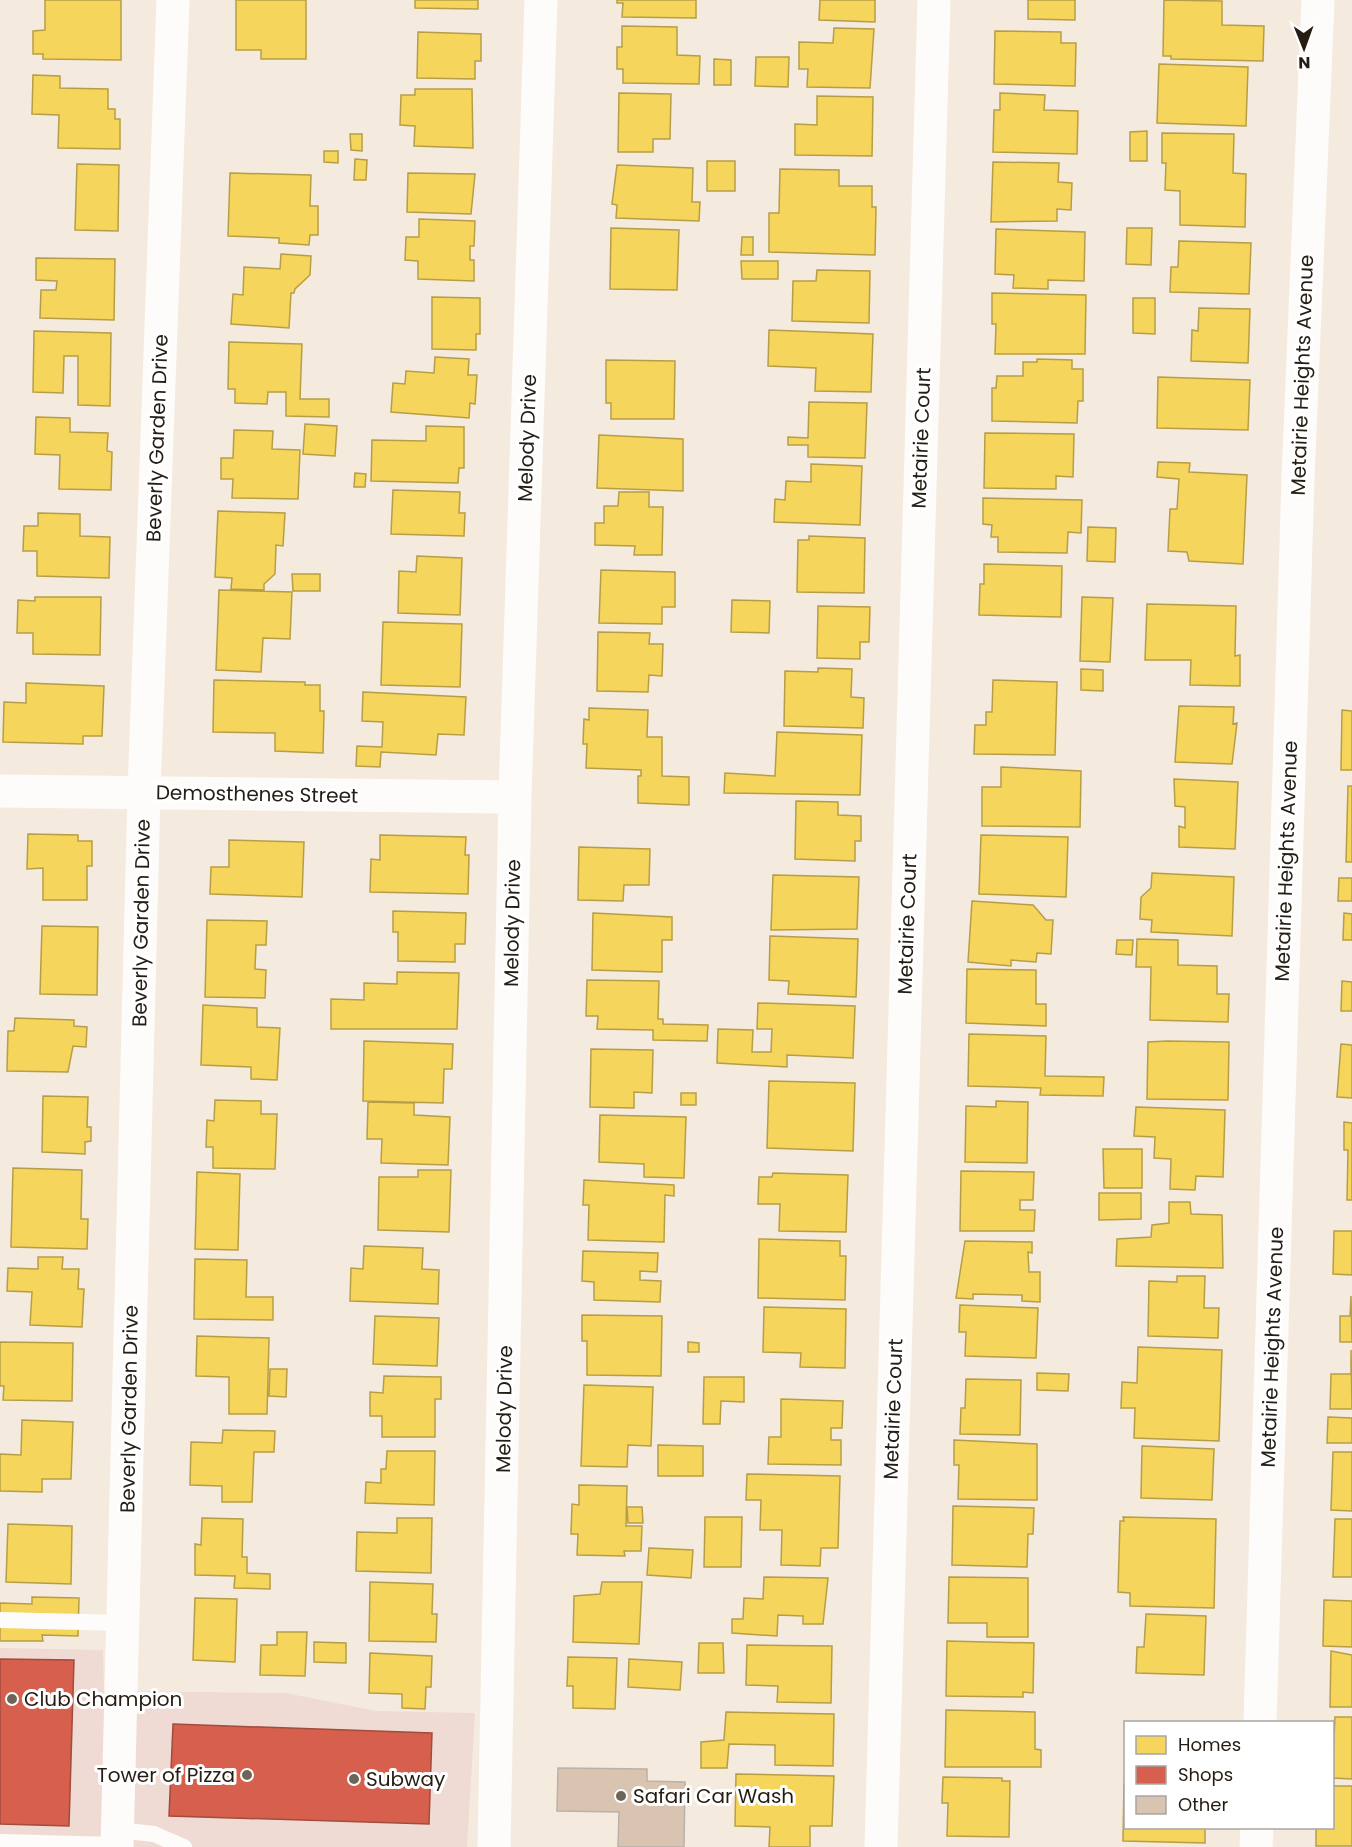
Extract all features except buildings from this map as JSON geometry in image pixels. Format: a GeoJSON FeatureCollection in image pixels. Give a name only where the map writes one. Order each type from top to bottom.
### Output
{"type":"FeatureCollection","features":[{"type":"Feature","properties":{"kind":"street","name":"Beverly Garden Drive"},"geometry":{"type":"LineString","coordinates":[[117,1840],[144,792],[173,0]]}},
{"type":"Feature","properties":{"kind":"street","name":"Melody Drive"},"geometry":{"type":"LineString","coordinates":[[494,1847],[515,797],[542,0]]}},
{"type":"Feature","properties":{"kind":"street","name":"Metairie Court"},"geometry":{"type":"LineString","coordinates":[[881,1847],[933,0]]}},
{"type":"Feature","properties":{"kind":"street","name":"Metairie Heights Avenue"},"geometry":{"type":"LineString","coordinates":[[1260,1721],[1298,478],[1317,0]]}},
{"type":"Feature","properties":{"kind":"street","name":"Demosthenes Street"},"geometry":{"type":"LineString","coordinates":[[0,791],[515,797]]}},
{"type":"Feature","properties":{"kind":"street"},"geometry":{"type":"LineString","coordinates":[[1257,1829],[1257,1847]]}},
{"type":"Feature","properties":{"kind":"lane"},"geometry":{"type":"LineString","coordinates":[[0,1620],[123,1623]]}},
{"type":"Feature","properties":{"kind":"lane"},"geometry":{"type":"LineString","coordinates":[[0,1842],[117,1840],[154,1834],[184,1847]]}},
{"type":"Feature","properties":{"kind":"shaded area"},"geometry":{"type":"Polygon","coordinates":[[[0,1648],[103,1650],[104,1691],[285,1693],[376,1711],[475,1713],[467,1847],[0,1847],[0,1648]]]}},
{"type":"Feature","properties":{"kind":"place","name":"Club Champion"},"geometry":{"type":"Point","coordinates":[12,1699]}},
{"type":"Feature","properties":{"kind":"place","name":"Tower of Pizza"},"geometry":{"type":"Point","coordinates":[247,1775]}},
{"type":"Feature","properties":{"kind":"place","name":"Subway"},"geometry":{"type":"Point","coordinates":[354,1779]}},
{"type":"Feature","properties":{"kind":"place","name":"Safari Car Wash"},"geometry":{"type":"Point","coordinates":[621,1796]}}]}
